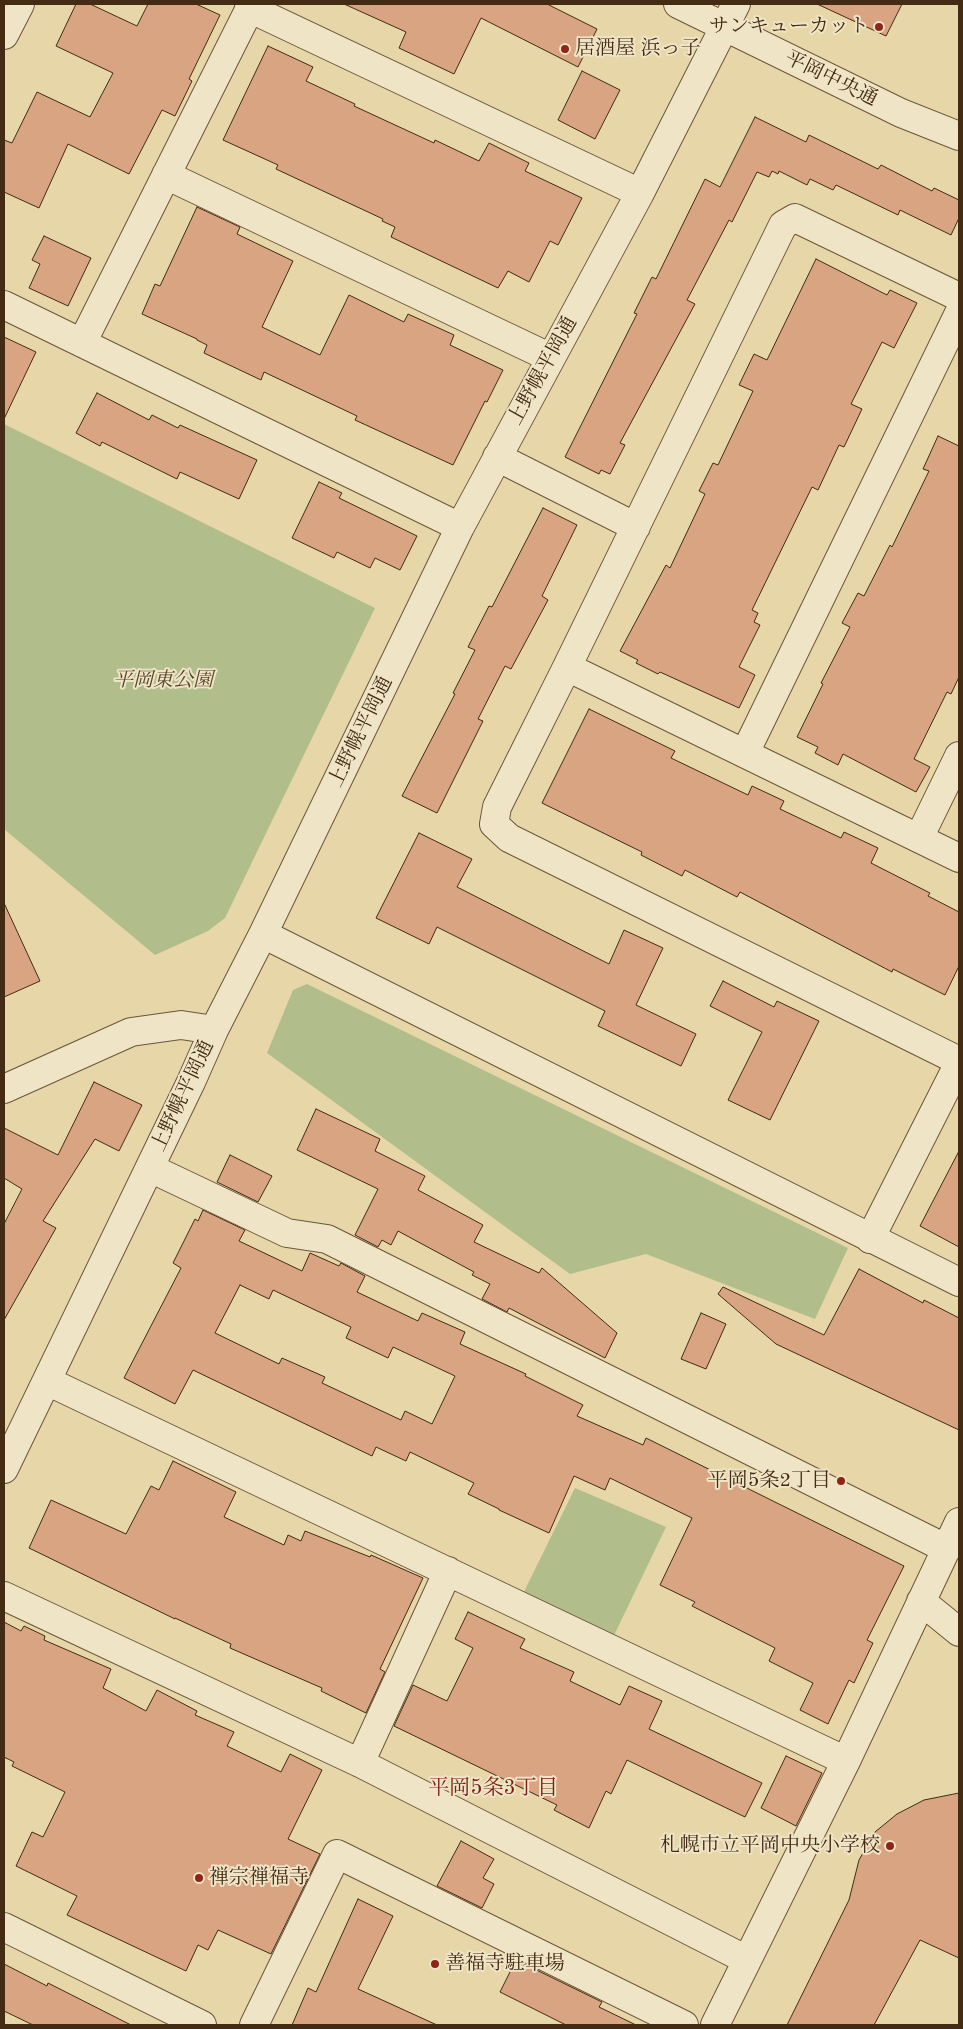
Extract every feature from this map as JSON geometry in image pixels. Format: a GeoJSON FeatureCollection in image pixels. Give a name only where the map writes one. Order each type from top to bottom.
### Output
{"type":"FeatureCollection","features":[{"type":"Feature","properties":{"kind":"street"},"geometry":{"type":"LineString","coordinates":[[4,35],[20,4]]}},
{"type":"Feature","properties":{"kind":"street","name":"平岡中央通"},"geometry":{"type":"LineString","coordinates":[[678,4],[730,15],[782,56],[901,113],[959,136]]}},
{"type":"Feature","properties":{"kind":"street"},"geometry":{"type":"LineString","coordinates":[[82,343],[250,6],[640,193]]}},
{"type":"Feature","properties":{"kind":"street","name":"上野幌平岡通"},"geometry":{"type":"LineString","coordinates":[[4,1469],[150,1168],[214,1030],[264,934],[460,527],[640,193],[730,15]]}},
{"type":"Feature","properties":{"kind":"street"},"geometry":{"type":"LineString","coordinates":[[166,175],[551,358]]}},
{"type":"Feature","properties":{"kind":"street"},"geometry":{"type":"LineString","coordinates":[[870,1239],[959,1062],[509,838],[494,824],[497,807],[568,667],[783,225],[795,218],[959,297]]}},
{"type":"Feature","properties":{"kind":"street"},"geometry":{"type":"LineString","coordinates":[[4,305],[460,527]]}},
{"type":"Feature","properties":{"kind":"street"},"geometry":{"type":"LineString","coordinates":[[745,753],[959,313]]}},
{"type":"Feature","properties":{"kind":"street"},"geometry":{"type":"LineString","coordinates":[[497,457],[636,527]]}},
{"type":"Feature","properties":{"kind":"street"},"geometry":{"type":"LineString","coordinates":[[568,667],[959,858]]}},
{"type":"Feature","properties":{"kind":"street"},"geometry":{"type":"LineString","coordinates":[[919,838],[959,756]]}},
{"type":"Feature","properties":{"kind":"street"},"geometry":{"type":"LineString","coordinates":[[264,934],[959,1282]]}},
{"type":"Feature","properties":{"kind":"street"},"geometry":{"type":"LineString","coordinates":[[4,1089],[131,1032],[181,1025],[214,1030]]}},
{"type":"Feature","properties":{"kind":"street"},"geometry":{"type":"LineString","coordinates":[[150,1168],[287,1233],[328,1239],[946,1549]]}},
{"type":"Feature","properties":{"kind":"street"},"geometry":{"type":"LineString","coordinates":[[47,1381],[846,1761]]}},
{"type":"Feature","properties":{"kind":"street"},"geometry":{"type":"LineString","coordinates":[[715,2025],[846,1761],[959,1522]]}},
{"type":"Feature","properties":{"kind":"street"},"geometry":{"type":"LineString","coordinates":[[360,1763],[448,1571]]}},
{"type":"Feature","properties":{"kind":"street"},"geometry":{"type":"LineString","coordinates":[[4,1596],[360,1763],[747,1960]]}},
{"type":"Feature","properties":{"kind":"street"},"geometry":{"type":"LineString","coordinates":[[921,1601],[959,1632]]}},
{"type":"Feature","properties":{"kind":"street"},"geometry":{"type":"LineString","coordinates":[[254,2025],[337,1854],[684,2025]]}},
{"type":"Feature","properties":{"kind":"street"},"geometry":{"type":"LineString","coordinates":[[4,1927],[202,2025]]}},
{"type":"Feature","properties":{"kind":"green space","name":"平岡東公園"},"geometry":{"type":"Polygon","coordinates":[[[4,424],[375,608],[225,918],[208,931],[155,955],[4,829],[4,424]]]}},
{"type":"Feature","properties":{"kind":"green space"},"geometry":{"type":"Polygon","coordinates":[[[307,984],[848,1248],[815,1319],[646,1254],[570,1274],[267,1053],[293,990],[307,984]]]}},
{"type":"Feature","properties":{"kind":"green space"},"geometry":{"type":"Polygon","coordinates":[[[575,1488],[666,1527],[608,1648],[518,1604],[575,1488]]]}},
{"type":"Feature","properties":{"kind":"building"},"geometry":{"type":"Polygon","coordinates":[[[76,4],[90,4],[137,26],[148,4],[196,4],[220,15],[189,79],[192,81],[175,116],[162,110],[129,174],[68,144],[39,208],[4,192],[4,140],[12,143],[37,92],[90,117],[113,73],[56,46],[76,4]]]}},
{"type":"Feature","properties":{"kind":"building"},"geometry":{"type":"Polygon","coordinates":[[[344,4],[547,4],[597,29],[578,67],[481,18],[454,74],[399,48],[406,32],[344,4]]]}},
{"type":"Feature","properties":{"kind":"building","name":"サンキューカット"},"geometry":{"type":"Polygon","coordinates":[[[817,4],[902,4],[886,36],[817,4]]]}},
{"type":"Feature","properties":{"kind":"building"},"geometry":{"type":"Polygon","coordinates":[[[268,46],[313,67],[306,81],[355,104],[354,106],[434,143],[435,140],[479,161],[489,143],[529,163],[525,171],[582,198],[558,245],[550,241],[529,282],[508,271],[498,288],[391,237],[395,227],[382,221],[383,219],[276,169],[278,165],[223,140],[268,46]]]}},
{"type":"Feature","properties":{"kind":"building"},"geometry":{"type":"Polygon","coordinates":[[[582,71],[620,90],[595,139],[558,120],[582,71]]]}},
{"type":"Feature","properties":{"kind":"building"},"geometry":{"type":"Polygon","coordinates":[[[755,117],[806,142],[809,135],[878,169],[881,165],[932,191],[934,188],[959,200],[959,218],[951,235],[900,210],[898,215],[836,185],[833,190],[810,179],[807,185],[779,171],[778,174],[772,171],[769,177],[757,172],[732,222],[729,220],[687,300],[695,304],[620,443],[625,445],[610,474],[601,470],[599,474],[565,457],[637,314],[634,313],[652,277],[656,279],[705,179],[720,187],[755,117]]]}},
{"type":"Feature","properties":{"kind":"building"},"geometry":{"type":"Polygon","coordinates":[[[197,207],[240,227],[237,234],[293,261],[262,327],[320,355],[349,295],[404,322],[408,314],[454,335],[450,345],[503,370],[453,465],[355,420],[357,416],[264,372],[261,380],[204,353],[207,345],[142,314],[155,284],[160,286],[197,207]]]}},
{"type":"Feature","properties":{"kind":"building"},"geometry":{"type":"Polygon","coordinates":[[[44,236],[91,258],[68,306],[29,288],[40,264],[32,260],[44,236]]]}},
{"type":"Feature","properties":{"kind":"building"},"geometry":{"type":"Polygon","coordinates":[[[816,259],[887,295],[890,290],[917,303],[894,348],[882,342],[851,404],[862,409],[844,447],[839,445],[818,490],[812,487],[752,610],[758,613],[754,622],[760,625],[739,667],[755,675],[739,708],[660,672],[658,674],[636,663],[638,660],[620,651],[666,565],[670,568],[705,494],[699,491],[713,463],[718,465],[753,391],[739,385],[754,354],[767,360],[816,259]]]}},
{"type":"Feature","properties":{"kind":"building"},"geometry":{"type":"Polygon","coordinates":[[[4,337],[36,352],[4,419],[4,337]]]}},
{"type":"Feature","properties":{"kind":"building"},"geometry":{"type":"Polygon","coordinates":[[[97,393],[149,420],[152,415],[178,428],[180,425],[257,460],[239,499],[180,472],[177,479],[102,442],[100,446],[76,433],[97,393]]]}},
{"type":"Feature","properties":{"kind":"building"},"geometry":{"type":"Polygon","coordinates":[[[938,436],[959,446],[959,677],[951,694],[947,692],[914,759],[930,767],[916,792],[843,754],[838,765],[815,753],[818,747],[797,737],[823,684],[821,683],[850,627],[842,623],[858,593],[864,596],[890,545],[892,547],[929,471],[923,469],[938,436]]]}},
{"type":"Feature","properties":{"kind":"building"},"geometry":{"type":"Polygon","coordinates":[[[319,482],[342,493],[339,498],[417,536],[400,570],[375,558],[370,568],[337,552],[334,558],[292,538],[319,482]]]}},
{"type":"Feature","properties":{"kind":"building"},"geometry":{"type":"Polygon","coordinates":[[[543,508],[577,525],[542,596],[548,600],[511,669],[505,666],[478,719],[483,721],[437,813],[402,796],[455,694],[453,693],[475,650],[468,647],[489,606],[492,607],[543,508]]]}},
{"type":"Feature","properties":{"kind":"building"},"geometry":{"type":"Polygon","coordinates":[[[589,709],[675,751],[671,758],[748,795],[752,786],[784,801],[780,809],[841,838],[844,832],[878,848],[871,863],[930,893],[928,896],[959,912],[959,966],[945,995],[893,969],[892,972],[740,892],[737,897],[685,870],[682,876],[641,855],[642,852],[542,803],[589,709]]]}},
{"type":"Feature","properties":{"kind":"building"},"geometry":{"type":"Polygon","coordinates":[[[419,833],[472,859],[457,887],[609,964],[624,930],[663,948],[636,1005],[696,1034],[681,1066],[598,1026],[605,1011],[437,927],[429,944],[376,918],[419,833]]]}},
{"type":"Feature","properties":{"kind":"building"},"geometry":{"type":"Polygon","coordinates":[[[4,903],[40,981],[4,997],[4,903]]]}},
{"type":"Feature","properties":{"kind":"building"},"geometry":{"type":"Polygon","coordinates":[[[723,981],[774,1007],[777,1001],[819,1021],[770,1120],[728,1100],[762,1032],[710,1006],[723,981]]]}},
{"type":"Feature","properties":{"kind":"building"},"geometry":{"type":"Polygon","coordinates":[[[94,1082],[142,1105],[119,1151],[95,1139],[43,1221],[56,1228],[4,1320],[4,1224],[22,1189],[4,1178],[4,1128],[58,1155],[94,1082]]]}},
{"type":"Feature","properties":{"kind":"building"},"geometry":{"type":"Polygon","coordinates":[[[316,1109],[380,1139],[375,1151],[425,1176],[418,1190],[483,1225],[474,1242],[539,1273],[542,1268],[617,1333],[605,1358],[509,1308],[507,1312],[482,1299],[490,1284],[472,1275],[474,1272],[398,1231],[391,1245],[382,1240],[378,1247],[355,1235],[378,1189],[297,1150],[316,1109]]]}},
{"type":"Feature","properties":{"kind":"building"},"geometry":{"type":"Polygon","coordinates":[[[959,1151],[959,1247],[920,1226],[959,1151]]]}},
{"type":"Feature","properties":{"kind":"building"},"geometry":{"type":"Polygon","coordinates":[[[230,1155],[272,1176],[258,1202],[217,1182],[230,1155]]]}},
{"type":"Feature","properties":{"kind":"building"},"geometry":{"type":"Polygon","coordinates":[[[203,1210],[245,1230],[239,1241],[302,1271],[310,1253],[339,1266],[341,1263],[365,1276],[357,1292],[418,1321],[422,1313],[465,1332],[460,1344],[526,1374],[525,1376],[583,1405],[577,1416],[643,1445],[646,1438],[904,1566],[867,1640],[873,1643],[854,1683],[849,1680],[828,1724],[800,1710],[813,1683],[769,1661],[775,1648],[692,1606],[695,1602],[660,1585],[692,1518],[610,1478],[605,1490],[574,1476],[549,1533],[468,1494],[474,1483],[410,1452],[406,1461],[376,1447],[372,1456],[193,1370],[175,1404],[124,1378],[181,1268],[173,1263],[195,1219],[198,1221],[203,1210]],[[240,1285],[215,1333],[279,1364],[282,1358],[325,1377],[322,1383],[401,1420],[405,1411],[432,1424],[455,1376],[393,1347],[388,1358],[346,1338],[351,1327],[273,1290],[269,1299],[240,1285]]]}},
{"type":"Feature","properties":{"kind":"building"},"geometry":{"type":"Polygon","coordinates":[[[859,1269],[923,1303],[924,1300],[959,1318],[959,1430],[776,1344],[718,1294],[723,1287],[824,1335],[859,1269]]]}},
{"type":"Feature","properties":{"kind":"building"},"geometry":{"type":"Polygon","coordinates":[[[701,1313],[726,1324],[706,1369],[681,1359],[701,1313]]]}},
{"type":"Feature","properties":{"kind":"building"},"geometry":{"type":"Polygon","coordinates":[[[173,1461],[236,1492],[224,1517],[284,1545],[288,1535],[301,1541],[305,1531],[370,1557],[371,1555],[423,1578],[380,1669],[385,1672],[366,1713],[321,1691],[322,1688],[230,1648],[231,1644],[29,1548],[51,1500],[126,1534],[151,1486],[159,1490],[173,1461]]]}},
{"type":"Feature","properties":{"kind":"building"},"geometry":{"type":"Polygon","coordinates":[[[468,1612],[525,1639],[520,1648],[574,1672],[570,1681],[620,1705],[629,1686],[662,1701],[649,1729],[762,1783],[745,1817],[627,1760],[611,1794],[606,1791],[589,1828],[554,1810],[557,1805],[394,1726],[413,1685],[447,1701],[473,1648],[455,1639],[468,1612]]]}},
{"type":"Feature","properties":{"kind":"building"},"geometry":{"type":"Polygon","coordinates":[[[4,1622],[21,1631],[24,1626],[45,1636],[44,1640],[111,1669],[103,1688],[146,1711],[157,1690],[197,1711],[195,1715],[234,1732],[227,1746],[281,1772],[290,1754],[322,1770],[288,1839],[320,1854],[271,1954],[218,1930],[208,1950],[198,1945],[186,1971],[67,1915],[77,1896],[16,1866],[32,1832],[43,1837],[65,1792],[12,1766],[14,1762],[4,1757],[4,1622]]]}},
{"type":"Feature","properties":{"kind":"building"},"geometry":{"type":"Polygon","coordinates":[[[786,1756],[822,1773],[796,1826],[761,1808],[786,1756]]]}},
{"type":"Feature","properties":{"kind":"building"},"geometry":{"type":"Polygon","coordinates":[[[959,1793],[959,1958],[920,1940],[874,2025],[787,2025],[849,1900],[859,1860],[875,1832],[897,1814],[924,1800],[959,1793]]]}},
{"type":"Feature","properties":{"kind":"building"},"geometry":{"type":"Polygon","coordinates":[[[461,1841],[494,1859],[483,1878],[494,1884],[482,1908],[437,1886],[461,1841]]]}},
{"type":"Feature","properties":{"kind":"building"},"geometry":{"type":"Polygon","coordinates":[[[358,1899],[393,1916],[358,1989],[437,2025],[292,2025],[308,1988],[316,1992],[358,1899]]]}},
{"type":"Feature","properties":{"kind":"building"},"geometry":{"type":"Polygon","coordinates":[[[516,1960],[602,2002],[599,2007],[636,2025],[566,2025],[500,1992],[516,1960]]]}},
{"type":"Feature","properties":{"kind":"building"},"geometry":{"type":"Polygon","coordinates":[[[4,1964],[47,1986],[48,1983],[131,2025],[33,2025],[4,2011],[4,1964]]]}},
{"type":"Feature","properties":{"kind":"place","name":"サンキューカット"},"geometry":{"type":"Point","coordinates":[879,27]}},
{"type":"Feature","properties":{"kind":"place","name":"居酒屋 浜っ子"},"geometry":{"type":"Point","coordinates":[565,49]}},
{"type":"Feature","properties":{"kind":"place","name":"平岡5条2丁目"},"geometry":{"type":"Point","coordinates":[841,1481]}},
{"type":"Feature","properties":{"kind":"place","name":"札幌市立平岡中央小学校"},"geometry":{"type":"Point","coordinates":[890,1846]}},
{"type":"Feature","properties":{"kind":"place","name":"禅宗禅福寺"},"geometry":{"type":"Point","coordinates":[199,1878]}},
{"type":"Feature","properties":{"kind":"place","name":"善福寺駐車場"},"geometry":{"type":"Point","coordinates":[435,1964]}},
{"type":"Feature","properties":{"kind":"district","name":"平岡5条3丁目"},"geometry":{"type":"Point","coordinates":[493,1788]}}]}
